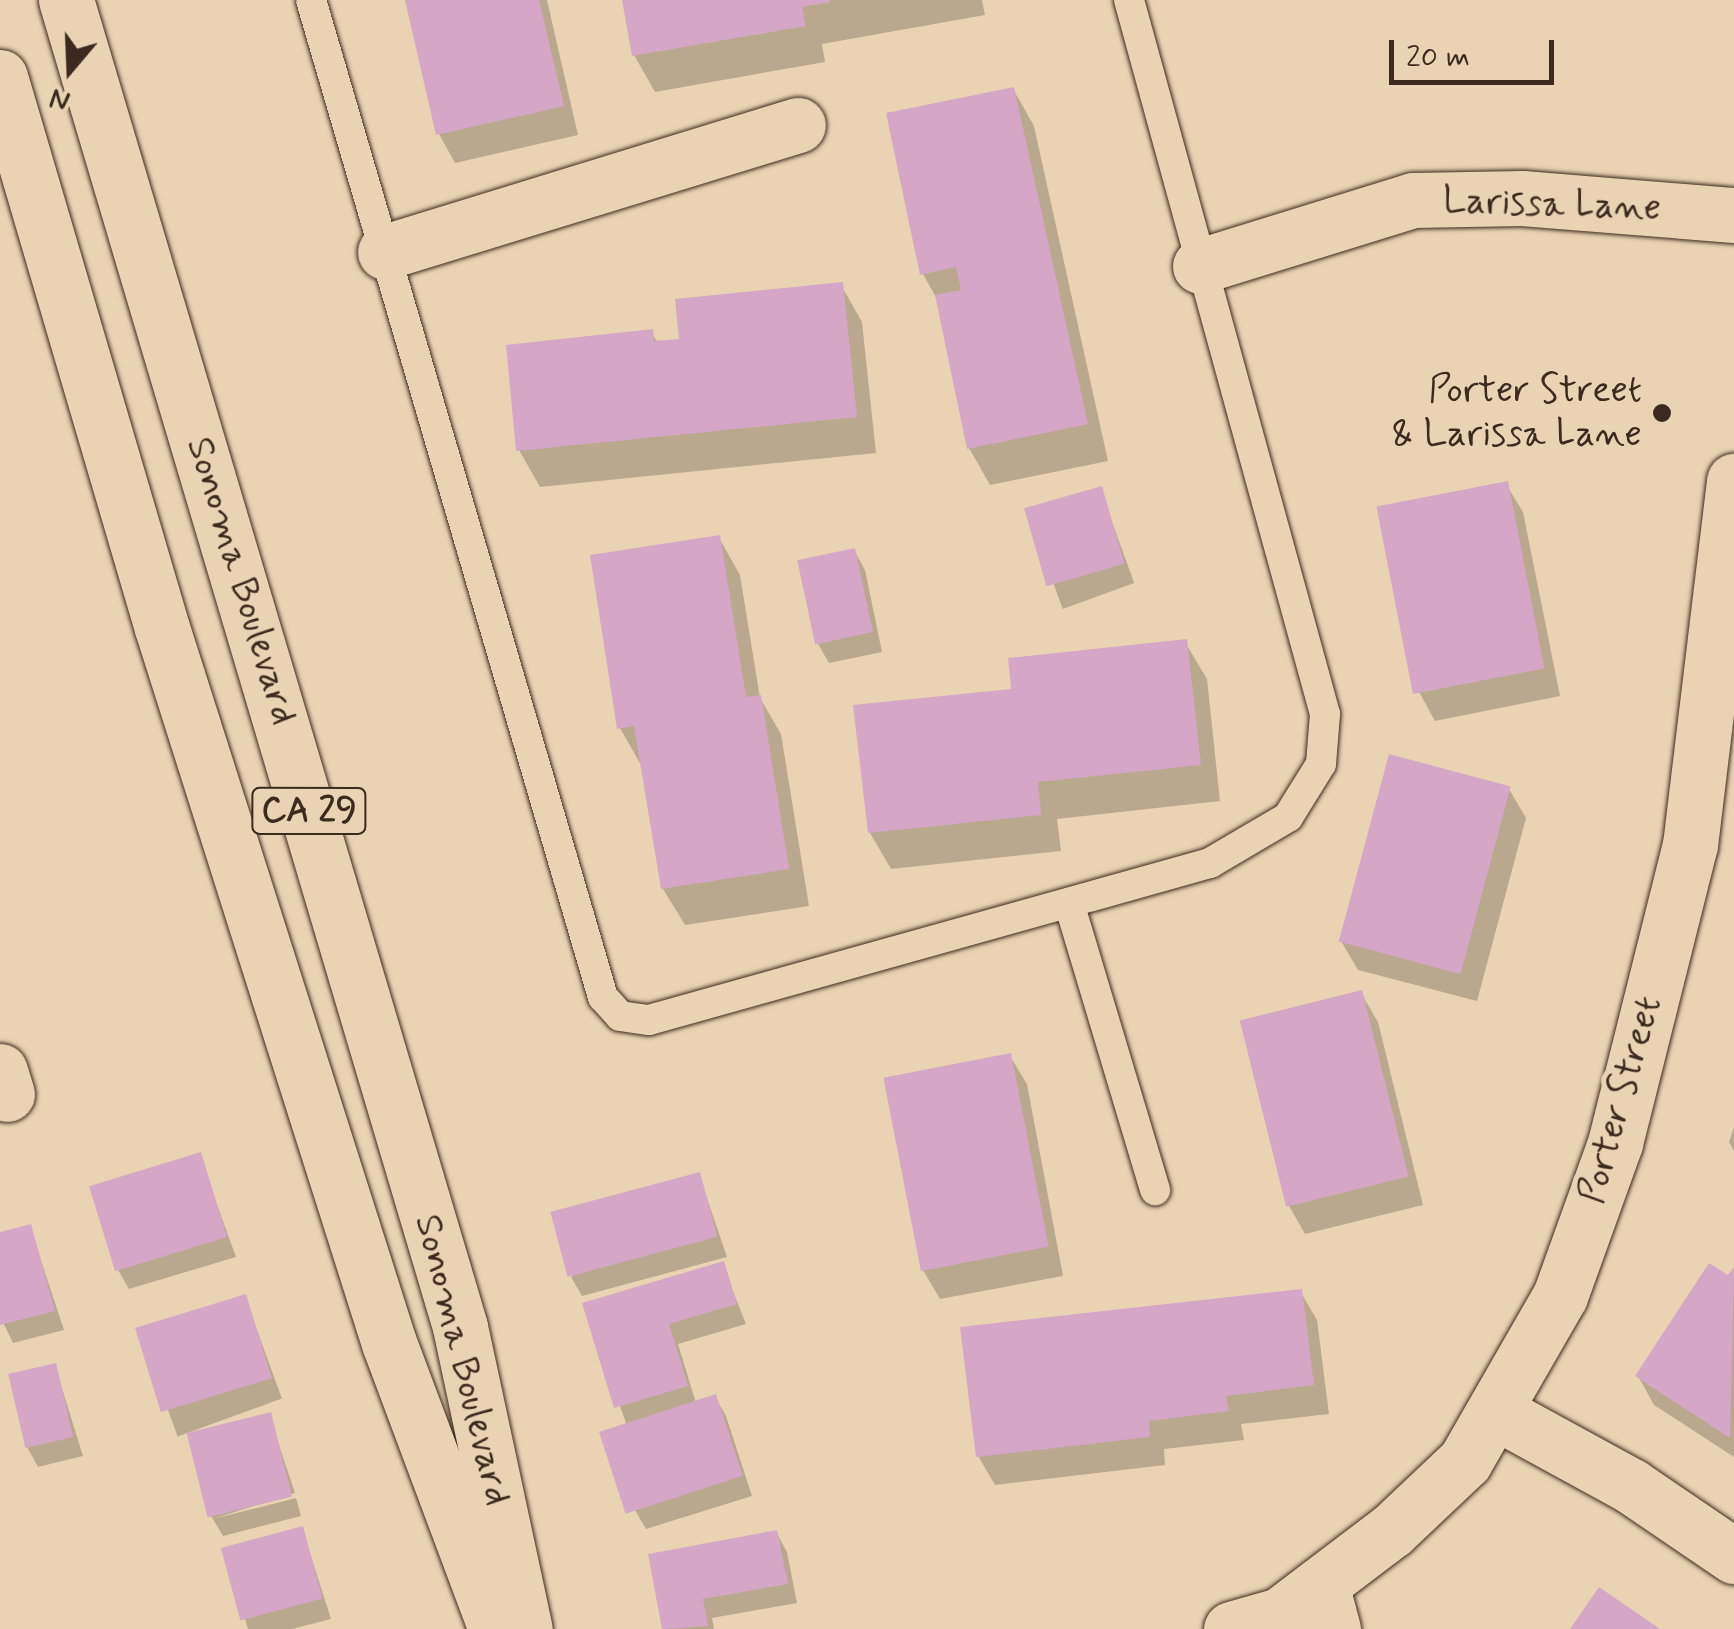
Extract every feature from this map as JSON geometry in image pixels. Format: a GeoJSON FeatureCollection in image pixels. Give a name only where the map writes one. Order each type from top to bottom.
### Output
{"type":"FeatureCollection","features":[{"type":"Feature","properties":{"kind":"main road","name":"Sonoma Boulevard"},"geometry":{"type":"LineString","coordinates":[[66,0],[460,1327],[525,1629]]}},
{"type":"Feature","properties":{"kind":"main road","name":"Sonoma Boulevard"},"geometry":{"type":"LineString","coordinates":[[0,77],[162,628],[383,1324],[496,1629]]}},
{"type":"Feature","properties":{"kind":"main road"},"geometry":{"type":"LineString","coordinates":[[384,252],[798,125]]}},
{"type":"Feature","properties":{"kind":"main road","name":"Larissa Lane"},"geometry":{"type":"LineString","coordinates":[[1200,266],[1413,200],[1522,198],[1734,215]]}},
{"type":"Feature","properties":{"kind":"main road","name":"Porter Street"},"geometry":{"type":"LineString","coordinates":[[1231,1629],[1327,1606],[1392,1530],[1465,1460],[1560,1296],[1615,1143],[1690,845],[1716,668],[1734,481]]}},
{"type":"Feature","properties":{"kind":"main road"},"geometry":{"type":"LineString","coordinates":[[1496,1412],[1632,1486],[1734,1556]]}},
{"type":"Feature","properties":{"kind":"lane"},"geometry":{"type":"LineString","coordinates":[[311,0],[603,997],[620,1016],[649,1020],[1210,863],[1288,817],[1321,764],[1325,714],[1129,0]]}},
{"type":"Feature","properties":{"kind":"lane"},"geometry":{"type":"LineString","coordinates":[[1068,902],[1155,1190]]}},
{"type":"Feature","properties":{"kind":"building"},"geometry":{"type":"Polygon","coordinates":[[[405,0],[539,0],[564,106],[436,135],[405,0]]]}},
{"type":"Feature","properties":{"kind":"building"},"geometry":{"type":"Polygon","coordinates":[[[622,0],[830,2],[802,7],[806,26],[632,56],[622,0]]]}},
{"type":"Feature","properties":{"kind":"building"},"geometry":{"type":"Polygon","coordinates":[[[1014,87],[1088,424],[967,449],[935,295],[961,290],[956,267],[920,275],[886,113],[1014,87]]]}},
{"type":"Feature","properties":{"kind":"building"},"geometry":{"type":"Polygon","coordinates":[[[843,282],[857,417],[516,451],[506,345],[653,329],[654,341],[679,339],[675,299],[843,282]]]}},
{"type":"Feature","properties":{"kind":"building"},"geometry":{"type":"Polygon","coordinates":[[[1508,481],[1544,668],[1413,694],[1376,507],[1508,481]]]}},
{"type":"Feature","properties":{"kind":"building"},"geometry":{"type":"Polygon","coordinates":[[[1102,486],[1124,564],[1046,586],[1024,508],[1102,486]]]}},
{"type":"Feature","properties":{"kind":"building"},"geometry":{"type":"Polygon","coordinates":[[[720,535],[746,697],[761,695],[789,869],[661,889],[634,726],[617,729],[590,555],[720,535]]]}},
{"type":"Feature","properties":{"kind":"building"},"geometry":{"type":"Polygon","coordinates":[[[855,548],[873,632],[815,644],[797,560],[855,548]]]}},
{"type":"Feature","properties":{"kind":"building"},"geometry":{"type":"Polygon","coordinates":[[[1187,639],[1201,765],[1038,782],[1041,815],[868,833],[853,705],[1011,689],[1008,658],[1187,639]]]}},
{"type":"Feature","properties":{"kind":"building"},"geometry":{"type":"Polygon","coordinates":[[[1389,754],[1511,787],[1460,974],[1339,941],[1389,754]]]}},
{"type":"Feature","properties":{"kind":"building"},"geometry":{"type":"Polygon","coordinates":[[[1362,990],[1408,1176],[1286,1207],[1240,1020],[1362,990]]]}},
{"type":"Feature","properties":{"kind":"building"},"geometry":{"type":"Polygon","coordinates":[[[1011,1053],[1049,1246],[921,1271],[883,1078],[1011,1053]]]}},
{"type":"Feature","properties":{"kind":"building"},"geometry":{"type":"Polygon","coordinates":[[[201,1152],[227,1237],[115,1271],[89,1186],[201,1152]]]}},
{"type":"Feature","properties":{"kind":"building"},"geometry":{"type":"Polygon","coordinates":[[[700,1172],[717,1237],[568,1277],[550,1212],[700,1172]]]}},
{"type":"Feature","properties":{"kind":"building"},"geometry":{"type":"Polygon","coordinates":[[[31,1224],[55,1311],[0,1325],[0,1232],[31,1224]]]}},
{"type":"Feature","properties":{"kind":"building"},"geometry":{"type":"Polygon","coordinates":[[[724,1261],[737,1304],[669,1324],[688,1386],[614,1408],[582,1303],[724,1261]]]}},
{"type":"Feature","properties":{"kind":"building"},"geometry":{"type":"Polygon","coordinates":[[[1709,1263],[1728,1275],[1734,1267],[1730,1438],[1635,1376],[1709,1263]]]}},
{"type":"Feature","properties":{"kind":"building"},"geometry":{"type":"Polygon","coordinates":[[[1302,1289],[1314,1385],[1226,1396],[1229,1411],[1149,1421],[1150,1437],[976,1457],[960,1327],[1302,1289]]]}},
{"type":"Feature","properties":{"kind":"building"},"geometry":{"type":"Polygon","coordinates":[[[246,1294],[272,1378],[161,1412],[135,1328],[246,1294]]]}},
{"type":"Feature","properties":{"kind":"building"},"geometry":{"type":"Polygon","coordinates":[[[56,1363],[73,1437],[25,1448],[8,1374],[56,1363]]]}},
{"type":"Feature","properties":{"kind":"building"},"geometry":{"type":"Polygon","coordinates":[[[716,1394],[743,1476],[626,1514],[599,1432],[716,1394]]]}},
{"type":"Feature","properties":{"kind":"building"},"geometry":{"type":"Polygon","coordinates":[[[271,1412],[292,1496],[208,1517],[187,1433],[271,1412]]]}},
{"type":"Feature","properties":{"kind":"building"},"geometry":{"type":"Polygon","coordinates":[[[303,1526],[322,1598],[240,1620],[221,1548],[303,1526]]]}},
{"type":"Feature","properties":{"kind":"building"},"geometry":{"type":"Polygon","coordinates":[[[777,1530],[788,1584],[703,1599],[708,1626],[662,1629],[648,1554],[777,1530]]]}},
{"type":"Feature","properties":{"kind":"building"},"geometry":{"type":"Polygon","coordinates":[[[1599,1587],[1660,1629],[1570,1629],[1599,1587]]]}},
{"type":"Feature","properties":{"kind":"place","name":"Porter Street & Larissa Lane"},"geometry":{"type":"Point","coordinates":[1662,413]}}]}
